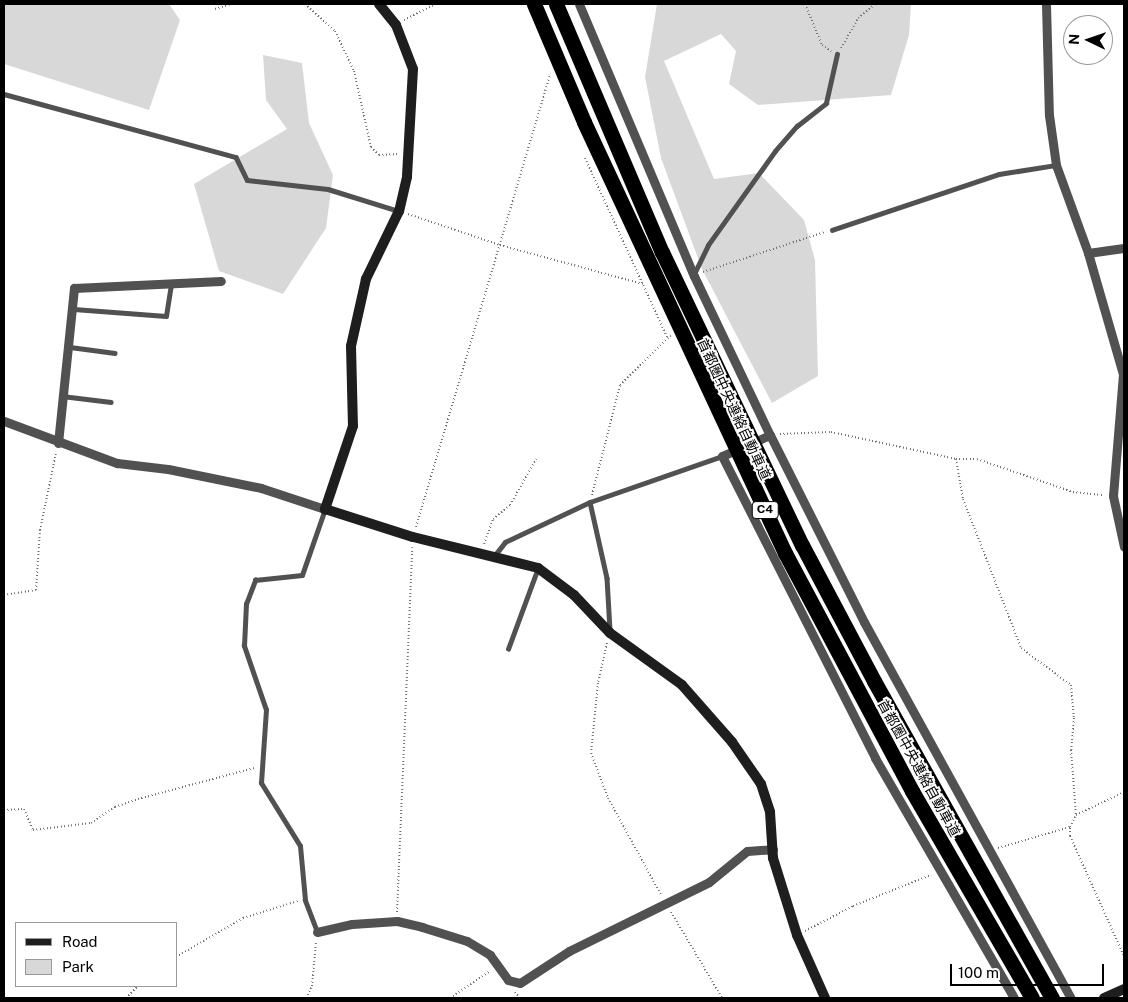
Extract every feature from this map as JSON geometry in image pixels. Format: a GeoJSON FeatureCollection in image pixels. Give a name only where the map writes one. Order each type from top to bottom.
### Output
{"type":"FeatureCollection","features":[{"type":"Feature","properties":{"kind":"highway","name":"首都圏中央連絡自動車道"},"geometry":{"type":"LineString","coordinates":[[534,4],[584,122],[785,553],[912,791],[1032,998]]}},
{"type":"Feature","properties":{"kind":"highway","name":"首都圏中央連絡自動車道"},"geometry":{"type":"LineString","coordinates":[[556,4],[662,252],[802,545],[874,681],[1052,998]]}},
{"type":"Feature","properties":{"kind":"street"},"geometry":{"type":"LineString","coordinates":[[325,509],[353,426],[351,346],[366,279],[399,211],[408,154],[413,69],[396,25],[380,4]]}},
{"type":"Feature","properties":{"kind":"street"},"geometry":{"type":"LineString","coordinates":[[579,4],[694,276],[770,435],[864,622],[1071,998]]}},
{"type":"Feature","properties":{"kind":"street"},"geometry":{"type":"LineString","coordinates":[[1046,4],[1049,115],[1056,165],[1088,253],[1123,374],[1114,496],[1124,547]]}},
{"type":"Feature","properties":{"kind":"street"},"geometry":{"type":"LineString","coordinates":[[1088,253],[1124,248]]}},
{"type":"Feature","properties":{"kind":"street"},"geometry":{"type":"LineString","coordinates":[[58,444],[62,396],[70,348],[74,288],[221,281]]}},
{"type":"Feature","properties":{"kind":"street"},"geometry":{"type":"LineString","coordinates":[[4,421],[58,444],[117,463],[168,469],[261,488],[413,537],[495,555],[538,568],[574,595],[610,634],[682,685],[732,742],[761,784],[770,812],[773,849],[796,935],[825,998]]}},
{"type":"Feature","properties":{"kind":"street"},"geometry":{"type":"LineString","coordinates":[[770,435],[722,456],[875,758],[1014,998]]}},
{"type":"Feature","properties":{"kind":"street"},"geometry":{"type":"LineString","coordinates":[[317,932],[352,924],[397,921],[467,941],[490,955],[508,980],[520,983],[569,951],[665,902],[709,882],[747,852],[773,849]]}},
{"type":"Feature","properties":{"kind":"street"},"geometry":{"type":"LineString","coordinates":[[1104,998],[1124,989]]}},
{"type":"Feature","properties":{"kind":"lane"},"geometry":{"type":"LineString","coordinates":[[694,276],[708,245],[775,151],[797,126],[826,104],[837,54]]}},
{"type":"Feature","properties":{"kind":"lane"},"geometry":{"type":"LineString","coordinates":[[4,94],[236,157],[247,180],[328,189],[399,211]]}},
{"type":"Feature","properties":{"kind":"lane"},"geometry":{"type":"LineString","coordinates":[[832,230],[999,174],[1056,165]]}},
{"type":"Feature","properties":{"kind":"lane"},"geometry":{"type":"LineString","coordinates":[[74,309],[166,316],[171,284]]}},
{"type":"Feature","properties":{"kind":"lane"},"geometry":{"type":"LineString","coordinates":[[70,348],[115,353]]}},
{"type":"Feature","properties":{"kind":"lane"},"geometry":{"type":"LineString","coordinates":[[62,396],[111,402]]}},
{"type":"Feature","properties":{"kind":"lane"},"geometry":{"type":"LineString","coordinates":[[495,555],[506,542],[590,502],[722,456]]}},
{"type":"Feature","properties":{"kind":"lane"},"geometry":{"type":"LineString","coordinates":[[590,502],[607,578],[610,634]]}},
{"type":"Feature","properties":{"kind":"lane"},"geometry":{"type":"LineString","coordinates":[[317,932],[305,900],[300,846],[261,783],[266,710],[244,646],[246,604],[255,580],[260,576],[302,575],[325,509]]}},
{"type":"Feature","properties":{"kind":"lane"},"geometry":{"type":"LineString","coordinates":[[508,649],[538,568]]}},
{"type":"Feature","properties":{"kind":"path"},"geometry":{"type":"LineString","coordinates":[[214,9],[231,4]]}},
{"type":"Feature","properties":{"kind":"path"},"geometry":{"type":"LineString","coordinates":[[305,4],[335,31],[354,71],[370,147],[379,155],[408,154]]}},
{"type":"Feature","properties":{"kind":"path"},"geometry":{"type":"LineString","coordinates":[[396,25],[436,4]]}},
{"type":"Feature","properties":{"kind":"path"},"geometry":{"type":"LineString","coordinates":[[805,4],[822,45],[837,54],[858,18],[875,4]]}},
{"type":"Feature","properties":{"kind":"path"},"geometry":{"type":"LineString","coordinates":[[397,921],[413,537],[550,74]]}},
{"type":"Feature","properties":{"kind":"path"},"geometry":{"type":"LineString","coordinates":[[585,158],[667,338]]}},
{"type":"Feature","properties":{"kind":"path"},"geometry":{"type":"LineString","coordinates":[[399,211],[500,245],[642,284]]}},
{"type":"Feature","properties":{"kind":"path"},"geometry":{"type":"LineString","coordinates":[[694,276],[832,230]]}},
{"type":"Feature","properties":{"kind":"path"},"geometry":{"type":"LineString","coordinates":[[590,502],[620,385],[674,332]]}},
{"type":"Feature","properties":{"kind":"path"},"geometry":{"type":"LineString","coordinates":[[770,435],[831,432],[956,459],[977,459],[1073,492],[1114,496]]}},
{"type":"Feature","properties":{"kind":"path"},"geometry":{"type":"LineString","coordinates":[[4,596],[36,590],[40,530],[58,444]]}},
{"type":"Feature","properties":{"kind":"path"},"geometry":{"type":"LineString","coordinates":[[480,553],[493,519],[510,505],[536,459]]}},
{"type":"Feature","properties":{"kind":"path"},"geometry":{"type":"LineString","coordinates":[[956,459],[963,499],[1021,648],[1071,685],[1074,718],[1070,750],[1076,815]]}},
{"type":"Feature","properties":{"kind":"path"},"geometry":{"type":"LineString","coordinates":[[610,634],[598,683],[591,753],[608,798],[665,902],[722,998]]}},
{"type":"Feature","properties":{"kind":"path"},"geometry":{"type":"LineString","coordinates":[[4,810],[24,809],[33,830],[91,823],[114,807],[138,799],[263,766]]}},
{"type":"Feature","properties":{"kind":"path"},"geometry":{"type":"LineString","coordinates":[[1070,827],[1070,836],[1124,956]]}},
{"type":"Feature","properties":{"kind":"path"},"geometry":{"type":"LineString","coordinates":[[178,956],[243,918],[305,900]]}},
{"type":"Feature","properties":{"kind":"path"},"geometry":{"type":"LineString","coordinates":[[306,998],[312,986],[317,932]]}},
{"type":"Feature","properties":{"kind":"path"},"geometry":{"type":"LineString","coordinates":[[450,998],[498,966]]}},
{"type":"Feature","properties":{"kind":"path"},"geometry":{"type":"LineString","coordinates":[[126,998],[137,987]]}},
{"type":"Feature","properties":{"kind":"green space"},"geometry":{"type":"Polygon","coordinates":[[[4,4],[169,4],[180,20],[149,110],[4,64],[4,4]]]}},
{"type":"Feature","properties":{"kind":"green space"},"geometry":{"type":"Polygon","coordinates":[[[657,4],[911,4],[909,35],[891,95],[758,105],[729,84],[736,51],[721,34],[664,61],[714,179],[759,173],[804,220],[815,260],[818,376],[772,403],[702,269],[661,158],[645,77],[657,4]]]}},
{"type":"Feature","properties":{"kind":"green space"},"geometry":{"type":"Polygon","coordinates":[[[263,55],[302,63],[309,123],[333,175],[326,228],[283,294],[219,271],[194,184],[287,129],[266,100],[263,55]]]}}]}
